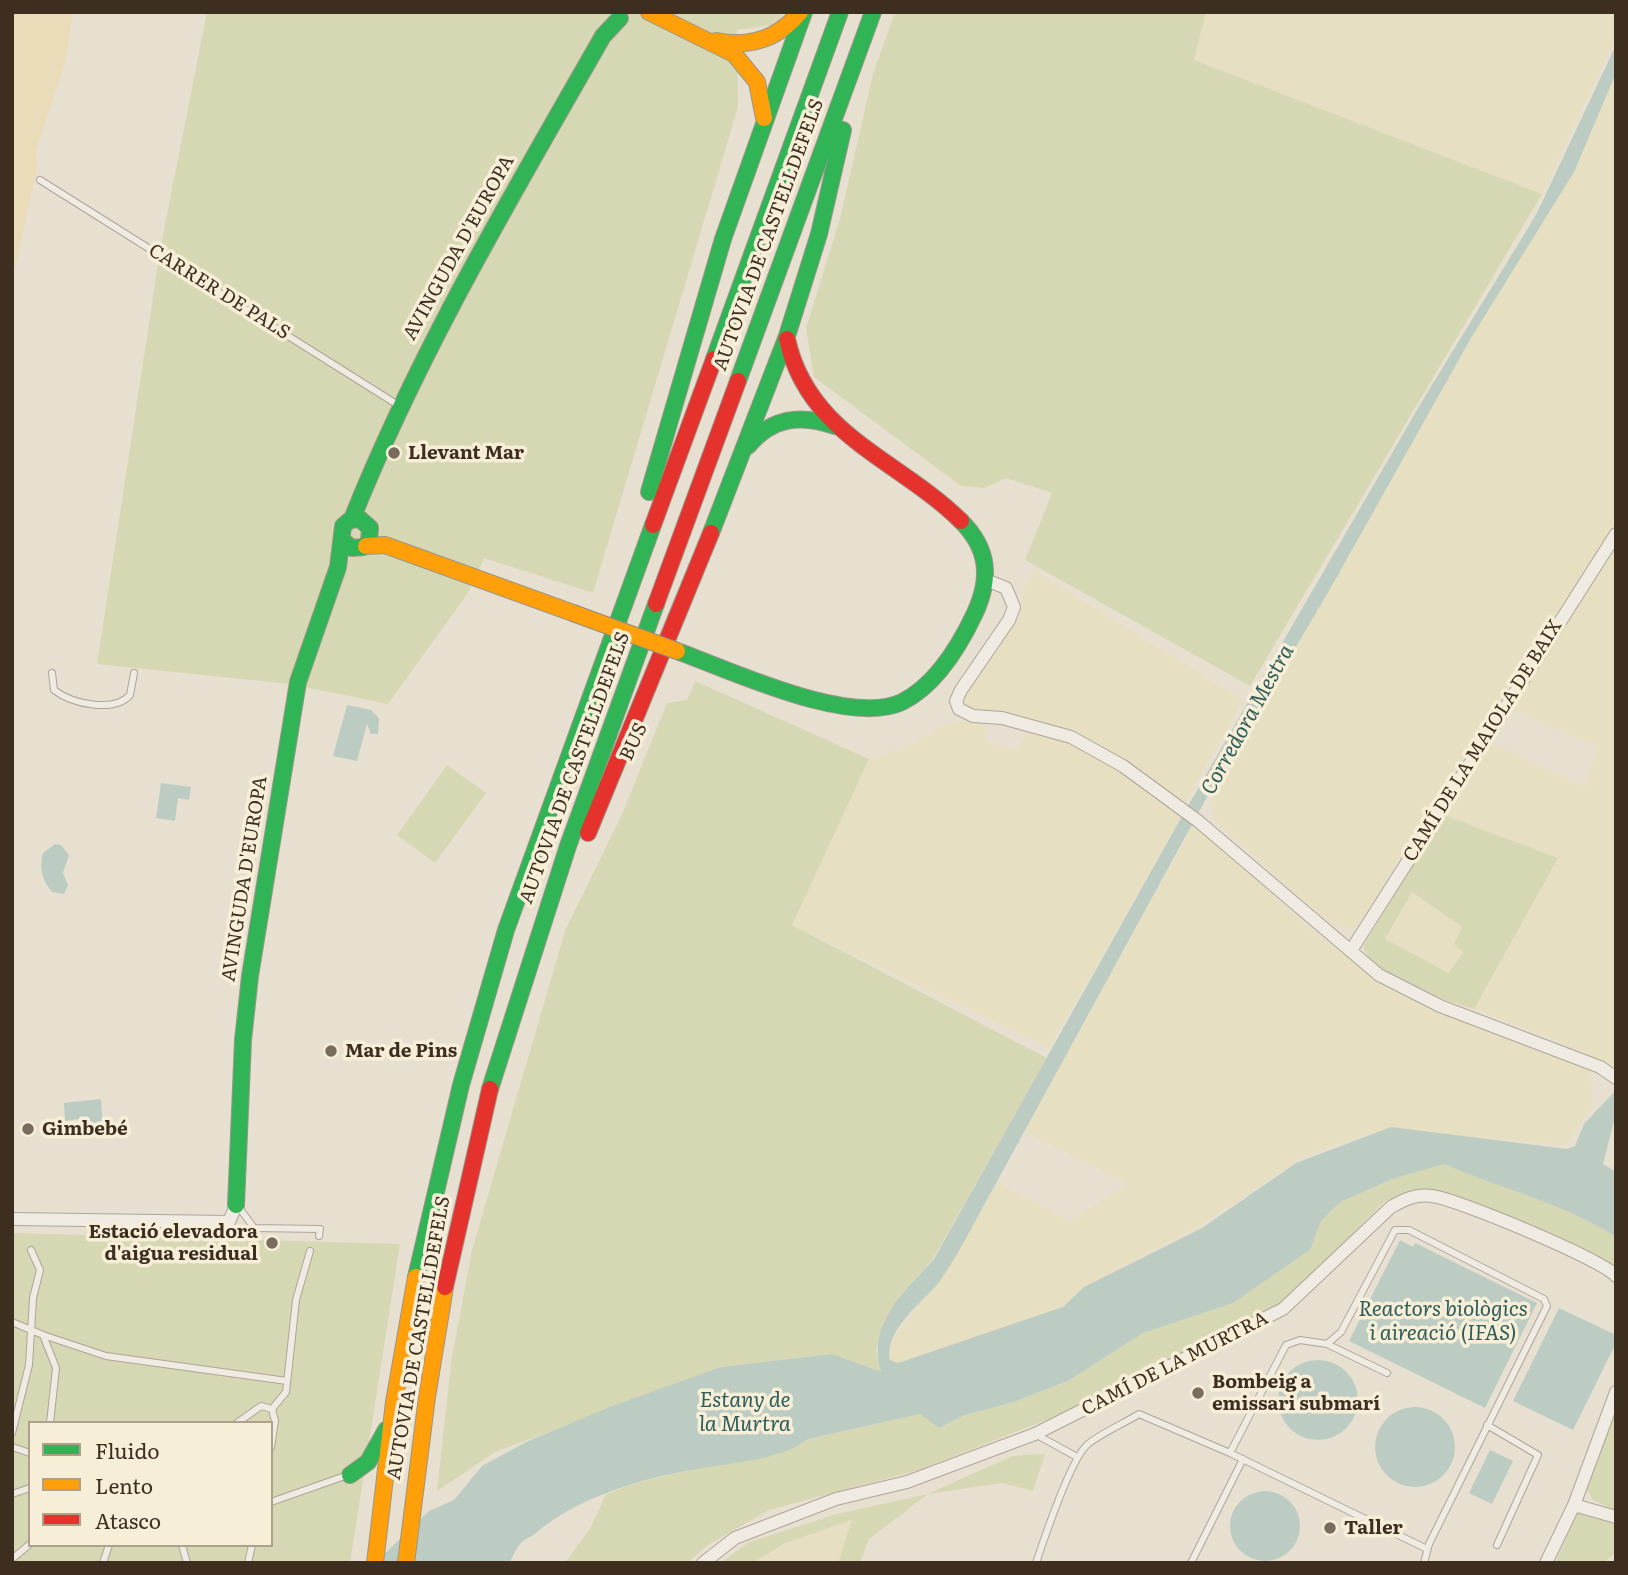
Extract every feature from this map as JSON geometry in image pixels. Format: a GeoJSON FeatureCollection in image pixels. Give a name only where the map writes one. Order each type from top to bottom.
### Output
{"type":"FeatureCollection","features":[{"type":"Feature","properties":{"kind":"main road"},"geometry":{"type":"LineString","coordinates":[[631,14],[704,37],[739,44],[763,40],[783,31],[802,12]]}},
{"type":"Feature","properties":{"kind":"main road"},"geometry":{"type":"LineString","coordinates":[[621,610],[639,523],[704,299],[802,12]]}},
{"type":"Feature","properties":{"kind":"main road","name":"AUTOVIA DE CASTELLDEFELS"},"geometry":{"type":"LineString","coordinates":[[375,1563],[397,1393],[430,1214],[450,1121],[477,1023],[506,930],[840,12]]}},
{"type":"Feature","properties":{"kind":"main road","name":"AUTOVIA DE CASTELLDEFELS"},"geometry":{"type":"LineString","coordinates":[[406,1563],[411,1512],[442,1307],[481,1122],[572,833],[873,12]]}},
{"type":"Feature","properties":{"kind":"main road","name":"AVINGUDA D'EUROPA"},"geometry":{"type":"LineString","coordinates":[[363,524],[364,486],[398,405],[460,286],[603,36],[631,14]]}},
{"type":"Feature","properties":{"kind":"main road"},"geometry":{"type":"LineString","coordinates":[[524,981],[655,674],[787,336],[819,234],[866,32]]}},
{"type":"Feature","properties":{"kind":"main road"},"geometry":{"type":"LineString","coordinates":[[704,37],[734,54],[750,71],[757,82],[764,121]]}},
{"type":"Feature","properties":{"kind":"main road"},"geometry":{"type":"LineString","coordinates":[[355,546],[385,545],[824,704],[871,710],[892,707],[930,684],[947,663],[980,601],[986,580],[985,558],[964,524],[843,430],[803,390],[792,370],[787,336]]}},
{"type":"Feature","properties":{"kind":"main road"},"geometry":{"type":"LineString","coordinates":[[739,461],[760,432],[777,420],[814,419],[843,430]]}},
{"type":"Feature","properties":{"kind":"main road"},"geometry":{"type":"LineString","coordinates":[[355,546],[343,526],[363,524],[385,545]]}},
{"type":"Feature","properties":{"kind":"main road"},"geometry":{"type":"LineString","coordinates":[[355,546],[371,538],[363,524]]}},
{"type":"Feature","properties":{"kind":"main road","name":"AVINGUDA D'EUROPA"},"geometry":{"type":"LineString","coordinates":[[236,1205],[243,1040],[252,962],[298,682],[338,567],[355,546]]}},
{"type":"Feature","properties":{"kind":"main road"},"geometry":{"type":"LineString","coordinates":[[350,1475],[368,1462],[380,1444],[397,1393]]}},
{"type":"Feature","properties":{"kind":"main road"},"geometry":{"type":"LineString","coordinates":[[350,1475],[365,1477],[372,1485],[379,1500],[380,1516]]}},
{"type":"Feature","properties":{"kind":"street","name":"CAMÍ DE LA MAIOLA DE BAIX"},"geometry":{"type":"LineString","coordinates":[[1352,950],[1616,534]]}},
{"type":"Feature","properties":{"kind":"street"},"geometry":{"type":"LineString","coordinates":[[986,580],[1006,588],[1014,607],[1009,620],[961,690],[956,701],[959,709],[973,716],[1003,718],[1070,737],[1123,766],[1198,821],[1294,906],[1352,950],[1379,975],[1440,1006],[1556,1048],[1600,1067],[1616,1078]]}},
{"type":"Feature","properties":{"kind":"street","name":"CAMÍ DE LA MURTRA"},"geometry":{"type":"LineString","coordinates":[[703,1563],[735,1538],[836,1499],[907,1482],[1035,1434],[1283,1309],[1391,1207],[1412,1196],[1434,1196],[1513,1226],[1591,1259],[1616,1276]]}},
{"type":"Feature","properties":{"kind":"street"},"geometry":{"type":"LineString","coordinates":[[12,1219],[229,1222],[236,1205]]}},
{"type":"Feature","properties":{"kind":"street"},"geometry":{"type":"LineString","coordinates":[[1546,1563],[1574,1505],[1616,1392]]}},
{"type":"Feature","properties":{"kind":"street"},"geometry":{"type":"LineString","coordinates":[[1574,1505],[1616,1517]]}},
{"type":"Feature","properties":{"kind":"lane","name":"CARRER DE PALS"},"geometry":{"type":"LineString","coordinates":[[40,180],[398,405]]}},
{"type":"Feature","properties":{"kind":"lane"},"geometry":{"type":"LineString","coordinates":[[51,673],[54,690],[70,702],[118,704],[130,695],[134,674]]}},
{"type":"Feature","properties":{"kind":"lane","name":"BUS"},"geometry":{"type":"LineString","coordinates":[[651,705],[655,674]]}},
{"type":"Feature","properties":{"kind":"lane","name":"BUS"},"geometry":{"type":"LineString","coordinates":[[600,805],[622,768],[641,727]]}},
{"type":"Feature","properties":{"kind":"lane"},"geometry":{"type":"LineString","coordinates":[[236,1205],[254,1228],[320,1229],[319,1236]]}},
{"type":"Feature","properties":{"kind":"lane"},"geometry":{"type":"LineString","coordinates":[[1327,1344],[1341,1332],[1395,1230],[1409,1230],[1544,1299],[1547,1306],[1427,1549],[1424,1563]]}},
{"type":"Feature","properties":{"kind":"lane"},"geometry":{"type":"LineString","coordinates":[[12,1433],[29,1365],[33,1298],[40,1270],[32,1250]]}},
{"type":"Feature","properties":{"kind":"lane"},"geometry":{"type":"LineString","coordinates":[[272,1409],[286,1392],[296,1300],[310,1251]]}},
{"type":"Feature","properties":{"kind":"lane"},"geometry":{"type":"LineString","coordinates":[[12,1322],[106,1356],[287,1381]]}},
{"type":"Feature","properties":{"kind":"lane"},"geometry":{"type":"LineString","coordinates":[[43,1335],[56,1368],[50,1421]]}},
{"type":"Feature","properties":{"kind":"lane"},"geometry":{"type":"LineString","coordinates":[[1230,1453],[1286,1345],[1300,1340],[1327,1344],[1387,1373]]}},
{"type":"Feature","properties":{"kind":"lane"},"geometry":{"type":"LineString","coordinates":[[240,1421],[261,1406],[272,1409]]}},
{"type":"Feature","properties":{"kind":"lane"},"geometry":{"type":"LineString","coordinates":[[272,1409],[275,1420],[273,1434]]}},
{"type":"Feature","properties":{"kind":"lane"},"geometry":{"type":"LineString","coordinates":[[1036,1563],[1077,1457],[1086,1445],[1139,1414],[1243,1459],[1427,1549]]}},
{"type":"Feature","properties":{"kind":"lane"},"geometry":{"type":"LineString","coordinates":[[1488,1425],[1535,1450],[1538,1455],[1497,1545]]}},
{"type":"Feature","properties":{"kind":"lane"},"geometry":{"type":"LineString","coordinates":[[1035,1434],[1077,1457]]}},
{"type":"Feature","properties":{"kind":"lane"},"geometry":{"type":"LineString","coordinates":[[1191,1563],[1243,1459]]}},
{"type":"Feature","properties":{"kind":"lane"},"geometry":{"type":"LineString","coordinates":[[273,1501],[350,1475]]}},
{"type":"Feature","properties":{"kind":"lane"},"geometry":{"type":"LineString","coordinates":[[12,1559],[28,1546]]}},
{"type":"Feature","properties":{"kind":"lane"},"geometry":{"type":"LineString","coordinates":[[182,1547],[187,1563]]}},
{"type":"Feature","properties":{"kind":"lane"},"geometry":{"type":"LineString","coordinates":[[178,1563],[184,1554]]}},
{"type":"Feature","properties":{"kind":"shaded area"},"geometry":{"type":"Polygon","coordinates":[[[1206,12],[1616,12],[1616,37],[1542,194],[1194,60],[1206,12]]]}},
{"type":"Feature","properties":{"kind":"shaded area"},"geometry":{"type":"Polygon","coordinates":[[[1616,76],[1616,525],[1443,787],[1357,927],[1344,929],[1327,922],[1215,821],[1212,803],[1217,786],[1599,112],[1616,76]]]}},
{"type":"Feature","properties":{"kind":"shaded area"},"geometry":{"type":"Polygon","coordinates":[[[1616,546],[1616,1068],[1558,1041],[1474,1009],[1558,859],[1443,815],[1487,742],[1585,786],[1598,747],[1508,708],[1616,546]]]}},
{"type":"Feature","properties":{"kind":"shaded area"},"geometry":{"type":"Polygon","coordinates":[[[1034,570],[1243,700],[1186,801],[1068,731],[961,705],[976,676],[1019,618],[1024,588],[1034,570]]]}},
{"type":"Feature","properties":{"kind":"shaded area"},"geometry":{"type":"Polygon","coordinates":[[[968,720],[988,726],[986,741],[1015,751],[1028,731],[1066,740],[1106,761],[1181,818],[1049,1048],[792,925],[788,906],[869,759],[908,746],[945,724],[968,720]]]}},
{"type":"Feature","properties":{"kind":"shaded area"},"geometry":{"type":"Polygon","coordinates":[[[1192,827],[1204,832],[1302,922],[1368,974],[1438,1013],[1496,1031],[1590,1067],[1593,1106],[1566,1145],[1447,1136],[1391,1127],[1321,1150],[1296,1161],[1200,1226],[1084,1287],[1063,1307],[898,1363],[890,1360],[888,1351],[896,1334],[949,1267],[998,1182],[1069,1221],[1128,1184],[1023,1131],[1192,827]]]}},
{"type":"Feature","properties":{"kind":"shaded area"},"geometry":{"type":"Polygon","coordinates":[[[1412,892],[1462,928],[1463,951],[1449,973],[1385,939],[1412,892]]]}},
{"type":"Feature","properties":{"kind":"shaded area"},"geometry":{"type":"Polygon","coordinates":[[[853,1520],[838,1563],[753,1563],[785,1543],[853,1520]]]}},
{"type":"Feature","properties":{"kind":"green space"},"geometry":{"type":"Polygon","coordinates":[[[207,12],[784,12],[778,24],[737,30],[738,107],[593,593],[484,558],[468,593],[388,704],[290,684],[97,664],[161,245],[207,12]]]}},
{"type":"Feature","properties":{"kind":"green space"},"geometry":{"type":"Polygon","coordinates":[[[895,12],[1206,12],[1194,60],[1542,194],[1250,686],[1025,560],[1052,493],[1006,478],[984,488],[961,486],[814,377],[806,328],[840,219],[873,74],[895,12]]]}},
{"type":"Feature","properties":{"kind":"green space"},"geometry":{"type":"Polygon","coordinates":[[[695,681],[869,759],[792,925],[1047,1058],[933,1259],[903,1292],[884,1320],[876,1350],[881,1373],[831,1354],[721,1367],[495,1452],[437,1491],[451,1363],[472,1250],[565,931],[623,812],[667,703],[687,700],[695,681]]]}},
{"type":"Feature","properties":{"kind":"green space"},"geometry":{"type":"Polygon","coordinates":[[[447,765],[486,793],[435,863],[397,835],[447,765]]]}},
{"type":"Feature","properties":{"kind":"green space"},"geometry":{"type":"Polygon","coordinates":[[[1443,815],[1558,858],[1474,1009],[1445,1000],[1373,966],[1363,947],[1443,815]],[[1412,892],[1385,939],[1449,973],[1463,952],[1454,944],[1462,927],[1412,892]]]}},
{"type":"Feature","properties":{"kind":"green space"},"geometry":{"type":"Polygon","coordinates":[[[1444,1164],[1596,1225],[1616,1237],[1616,1266],[1443,1195],[1416,1190],[1385,1201],[1283,1304],[1056,1416],[919,1470],[769,1510],[708,1545],[687,1563],[565,1563],[591,1527],[606,1494],[643,1481],[920,1414],[940,1428],[965,1415],[1014,1402],[1068,1381],[1143,1333],[1233,1303],[1310,1250],[1321,1221],[1340,1202],[1393,1179],[1444,1164]]]}},
{"type":"Feature","properties":{"kind":"green space"},"geometry":{"type":"Polygon","coordinates":[[[12,1233],[400,1244],[350,1563],[12,1563],[12,1233]]]}},
{"type":"Feature","properties":{"kind":"green space"},"geometry":{"type":"Polygon","coordinates":[[[1616,1406],[1616,1511],[1593,1500],[1586,1487],[1616,1406]]]}},
{"type":"Feature","properties":{"kind":"green space"},"geometry":{"type":"Polygon","coordinates":[[[1045,1454],[1033,1491],[1002,1483],[928,1494],[1012,1456],[1045,1454]]]}},
{"type":"Feature","properties":{"kind":"green space"},"geometry":{"type":"Polygon","coordinates":[[[928,1494],[869,1539],[860,1563],[838,1563],[852,1520],[785,1543],[753,1563],[721,1563],[747,1543],[837,1514],[928,1494]]]}},
{"type":"Feature","properties":{"kind":"green space"},"geometry":{"type":"Polygon","coordinates":[[[1578,1512],[1616,1524],[1616,1552],[1604,1563],[1555,1563],[1578,1512]]]}},
{"type":"Feature","properties":{"kind":"sand"},"geometry":{"type":"Polygon","coordinates":[[[12,12],[73,12],[66,60],[36,151],[37,169],[12,282],[12,12]]]}},
{"type":"Feature","properties":{"kind":"water","name":"Estany de la Murtra"},"geometry":{"type":"Polygon","coordinates":[[[1616,45],[1616,73],[1574,172],[1471,338],[1330,589],[1207,797],[955,1258],[935,1287],[897,1330],[892,1339],[890,1360],[898,1363],[1063,1307],[1084,1287],[1202,1228],[1296,1163],[1391,1127],[1567,1149],[1575,1146],[1584,1124],[1616,1090],[1616,1113],[1603,1164],[1616,1172],[1616,1237],[1575,1215],[1444,1164],[1393,1179],[1340,1202],[1321,1221],[1310,1250],[1233,1303],[1143,1333],[1068,1381],[1014,1402],[965,1415],[939,1428],[920,1414],[808,1439],[787,1451],[764,1458],[669,1474],[622,1487],[556,1518],[522,1542],[509,1563],[375,1563],[429,1511],[454,1500],[482,1466],[528,1441],[615,1405],[721,1367],[832,1354],[881,1372],[878,1354],[883,1324],[900,1297],[934,1259],[1181,818],[1421,403],[1536,215],[1616,45]]]}},
{"type":"Feature","properties":{"kind":"water"},"geometry":{"type":"Polygon","coordinates":[[[347,705],[371,710],[379,718],[378,734],[371,734],[367,724],[357,761],[333,756],[347,705]]]}},
{"type":"Feature","properties":{"kind":"water"},"geometry":{"type":"Polygon","coordinates":[[[161,783],[191,787],[189,800],[178,798],[175,821],[156,818],[161,783]]]}},
{"type":"Feature","properties":{"kind":"water"},"geometry":{"type":"Polygon","coordinates":[[[55,844],[61,845],[69,855],[63,873],[68,885],[64,894],[52,892],[42,874],[43,853],[55,844]]]}},
{"type":"Feature","properties":{"kind":"water"},"geometry":{"type":"Polygon","coordinates":[[[101,1099],[103,1125],[87,1127],[86,1118],[65,1121],[64,1103],[101,1099]]]}},
{"type":"Feature","properties":{"kind":"water","name":"Reactors biològics i aireació (IFAS)"},"geometry":{"type":"Polygon","coordinates":[[[1400,1240],[1413,1247],[1415,1243],[1537,1303],[1485,1408],[1349,1341],[1400,1240]]]}},
{"type":"Feature","properties":{"kind":"water"},"geometry":{"type":"Polygon","coordinates":[[[1559,1308],[1616,1335],[1616,1343],[1573,1430],[1513,1401],[1559,1308]]]}},
{"type":"Feature","properties":{"kind":"water"},"geometry":{"type":"Polygon","coordinates":[[[1318,1360],[1333,1363],[1346,1372],[1355,1385],[1358,1400],[1355,1415],[1346,1428],[1333,1437],[1318,1440],[1303,1437],[1290,1428],[1281,1415],[1278,1400],[1281,1385],[1290,1372],[1303,1363],[1318,1360]]]}},
{"type":"Feature","properties":{"kind":"water"},"geometry":{"type":"Polygon","coordinates":[[[1415,1407],[1430,1410],[1443,1419],[1452,1432],[1455,1447],[1452,1462],[1443,1475],[1430,1484],[1415,1487],[1400,1484],[1387,1475],[1378,1462],[1375,1447],[1378,1432],[1387,1419],[1400,1410],[1415,1407]]]}},
{"type":"Feature","properties":{"kind":"water"},"geometry":{"type":"Polygon","coordinates":[[[1490,1450],[1513,1461],[1492,1504],[1469,1493],[1490,1450]]]}},
{"type":"Feature","properties":{"kind":"water"},"geometry":{"type":"Polygon","coordinates":[[[1265,1491],[1284,1497],[1294,1507],[1300,1526],[1294,1545],[1284,1555],[1265,1561],[1246,1555],[1236,1545],[1230,1526],[1236,1507],[1246,1497],[1265,1491]]]}},
{"type":"Feature","properties":{"kind":"traffic: fast"},"geometry":{"type":"LineString","coordinates":[[649,492],[723,239],[804,12]]}},
{"type":"Feature","properties":{"kind":"traffic: fast"},"geometry":{"type":"LineString","coordinates":[[714,359],[840,12]]}},
{"type":"Feature","properties":{"kind":"traffic: fast"},"geometry":{"type":"LineString","coordinates":[[738,381],[873,12]]}},
{"type":"Feature","properties":{"kind":"traffic: fast"},"geometry":{"type":"LineString","coordinates":[[352,519],[407,394],[469,273],[603,36],[620,18]]}},
{"type":"Feature","properties":{"kind":"traffic: fast"},"geometry":{"type":"LineString","coordinates":[[711,533],[787,336],[819,234],[843,130]]}},
{"type":"Feature","properties":{"kind":"traffic: fast"},"geometry":{"type":"LineString","coordinates":[[748,446],[767,429],[788,421],[810,420],[835,426]]}},
{"type":"Feature","properties":{"kind":"traffic: fast"},"geometry":{"type":"LineString","coordinates":[[236,1205],[243,1040],[250,976],[298,682],[338,567],[343,526],[350,520],[360,519],[370,528],[369,542],[363,547],[352,548],[343,541]]}},
{"type":"Feature","properties":{"kind":"traffic: fast"},"geometry":{"type":"LineString","coordinates":[[677,651],[758,682],[822,702],[880,708],[902,702],[926,686],[945,664],[962,639],[984,588],[982,553],[961,521]]}},
{"type":"Feature","properties":{"kind":"traffic: fast"},"geometry":{"type":"LineString","coordinates":[[416,1277],[461,1085],[506,930],[653,525]]}},
{"type":"Feature","properties":{"kind":"traffic: fast"},"geometry":{"type":"LineString","coordinates":[[490,1089],[568,846],[656,604]]}},
{"type":"Feature","properties":{"kind":"traffic: fast"},"geometry":{"type":"LineString","coordinates":[[350,1475],[368,1462],[386,1430]]}},
{"type":"Feature","properties":{"kind":"traffic: slow"},"geometry":{"type":"LineString","coordinates":[[649,12],[734,54],[757,82],[764,118]]}},
{"type":"Feature","properties":{"kind":"traffic: slow"},"geometry":{"type":"LineString","coordinates":[[716,41],[740,43],[762,39],[782,29],[800,12]]}},
{"type":"Feature","properties":{"kind":"traffic: slow"},"geometry":{"type":"LineString","coordinates":[[366,546],[385,545],[573,613]]}},
{"type":"Feature","properties":{"kind":"traffic: slow"},"geometry":{"type":"LineString","coordinates":[[573,613],[677,651]]}},
{"type":"Feature","properties":{"kind":"traffic: slow"},"geometry":{"type":"LineString","coordinates":[[375,1563],[394,1402],[416,1277]]}},
{"type":"Feature","properties":{"kind":"traffic: slow"},"geometry":{"type":"LineString","coordinates":[[406,1563],[427,1397],[445,1287]]}},
{"type":"Feature","properties":{"kind":"traffic: jam"},"geometry":{"type":"LineString","coordinates":[[787,339],[798,372],[814,399],[835,422],[858,443],[936,499],[961,521]]}},
{"type":"Feature","properties":{"kind":"traffic: jam"},"geometry":{"type":"LineString","coordinates":[[653,525],[714,359]]}},
{"type":"Feature","properties":{"kind":"traffic: jam"},"geometry":{"type":"LineString","coordinates":[[656,604],[738,381]]}},
{"type":"Feature","properties":{"kind":"traffic: jam"},"geometry":{"type":"LineString","coordinates":[[588,833],[711,533]]}},
{"type":"Feature","properties":{"kind":"traffic: jam"},"geometry":{"type":"LineString","coordinates":[[445,1287],[490,1089]]}},
{"type":"Feature","properties":{"kind":"place","name":"Llevant Mar"},"geometry":{"type":"Point","coordinates":[394,453]}},
{"type":"Feature","properties":{"kind":"place","name":"Mar de Pins"},"geometry":{"type":"Point","coordinates":[331,1051]}},
{"type":"Feature","properties":{"kind":"place","name":"Gimbebé"},"geometry":{"type":"Point","coordinates":[28,1129]}},
{"type":"Feature","properties":{"kind":"place","name":"Estació elevadora d'aigua residual"},"geometry":{"type":"Point","coordinates":[272,1243]}},
{"type":"Feature","properties":{"kind":"place","name":"Bombeig a emissari submarí"},"geometry":{"type":"Point","coordinates":[1198,1393]}},
{"type":"Feature","properties":{"kind":"place","name":"Taller"},"geometry":{"type":"Point","coordinates":[1330,1528]}},
{"type":"Feature","properties":{"kind":"water label","name":"Corredora Mestra"},"geometry":{"type":"Point","coordinates":[1248,720]}}]}
